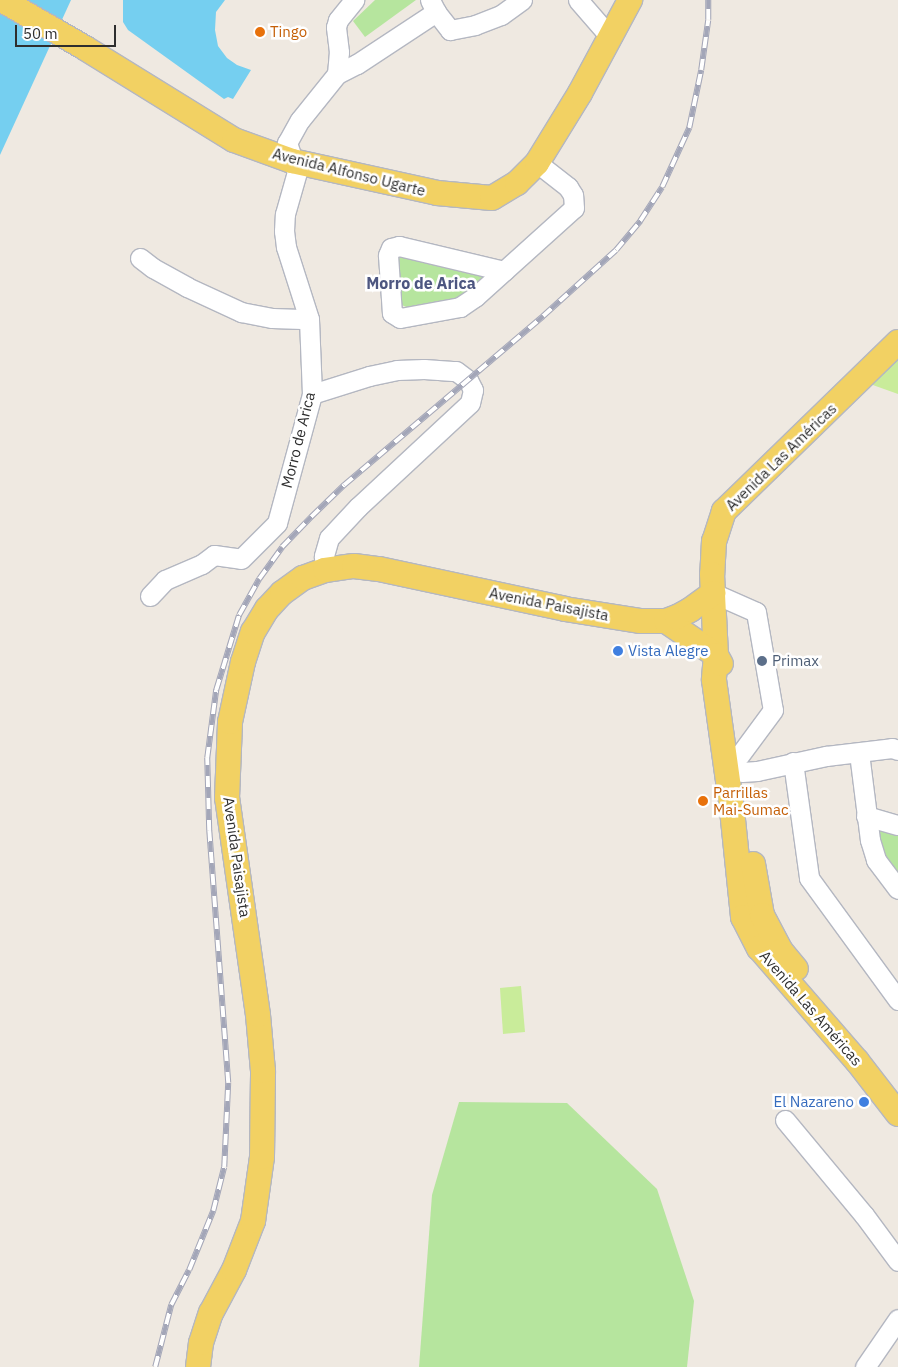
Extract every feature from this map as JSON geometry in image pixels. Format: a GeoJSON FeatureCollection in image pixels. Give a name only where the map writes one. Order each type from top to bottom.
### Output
{"type":"FeatureCollection","features":[{"type":"Feature","properties":{"kind":"main road","name":"Avenida Alfonso Ugarte"},"geometry":{"type":"LineString","coordinates":[[2,0],[85,48],[234,140],[292,161],[437,193],[492,198],[517,183],[538,163],[611,38],[630,0]]}},
{"type":"Feature","properties":{"kind":"main road","name":"Avenida Las Américas"},"geometry":{"type":"LineString","coordinates":[[898,342],[724,511],[714,541],[713,593],[716,655],[714,680],[731,801],[743,917],[759,948],[857,1061],[898,1114]]}},
{"type":"Feature","properties":{"kind":"main road","name":"Avenida Paisajista"},"geometry":{"type":"LineString","coordinates":[[198,1367],[201,1342],[211,1313],[234,1270],[253,1221],[262,1157],[263,1072],[258,1015],[227,798],[230,722],[242,662],[253,632],[267,609],[282,593],[303,578],[325,570],[354,566],[379,569],[564,609],[641,621],[666,621],[690,610],[713,593]]}},
{"type":"Feature","properties":{"kind":"main road"},"geometry":{"type":"LineString","coordinates":[[666,621],[716,655]]}},
{"type":"Feature","properties":{"kind":"main road","name":"Avenida Las Américas"},"geometry":{"type":"LineString","coordinates":[[716,655],[728,675],[755,882],[762,915],[781,951],[867,1054],[898,1096]]}},
{"type":"Feature","properties":{"kind":"street"},"geometry":{"type":"LineString","coordinates":[[337,74],[339,52],[336,27],[338,20],[354,0]]}},
{"type":"Feature","properties":{"kind":"street"},"geometry":{"type":"LineString","coordinates":[[337,74],[357,64],[433,6],[450,30],[475,25],[501,15],[522,0]]}},
{"type":"Feature","properties":{"kind":"street"},"geometry":{"type":"LineString","coordinates":[[578,0],[611,38]]}},
{"type":"Feature","properties":{"kind":"street","name":"Morro de Arica"},"geometry":{"type":"LineString","coordinates":[[150,596],[165,580],[202,564],[214,555],[241,560],[277,523],[312,394],[309,319],[286,247],[284,231],[285,214],[297,172],[287,143],[300,120],[337,74]]}},
{"type":"Feature","properties":{"kind":"street"},"geometry":{"type":"LineString","coordinates":[[504,271],[400,246],[391,248],[388,255],[392,313],[400,318],[460,307],[475,298],[574,208],[573,195],[568,187],[538,163]]}},
{"type":"Feature","properties":{"kind":"street"},"geometry":{"type":"LineString","coordinates":[[140,258],[153,268],[241,312],[272,318],[309,319]]}},
{"type":"Feature","properties":{"kind":"street"},"geometry":{"type":"LineString","coordinates":[[312,394],[368,376],[397,370],[424,368],[456,371],[468,380],[473,390],[470,403],[358,507],[329,538],[324,556],[325,570]]}},
{"type":"Feature","properties":{"kind":"street"},"geometry":{"type":"LineString","coordinates":[[713,593],[756,612],[773,710],[740,764],[757,771],[793,762],[892,748],[898,750]]}},
{"type":"Feature","properties":{"kind":"street"},"geometry":{"type":"LineString","coordinates":[[859,753],[870,840],[876,860],[898,889]]}},
{"type":"Feature","properties":{"kind":"street"},"geometry":{"type":"LineString","coordinates":[[793,762],[809,878],[898,1000]]}},
{"type":"Feature","properties":{"kind":"street"},"geometry":{"type":"LineString","coordinates":[[866,816],[898,825]]}},
{"type":"Feature","properties":{"kind":"street"},"geometry":{"type":"LineString","coordinates":[[785,1120],[864,1216],[898,1261]]}},
{"type":"Feature","properties":{"kind":"street"},"geometry":{"type":"LineString","coordinates":[[865,1367],[898,1319]]}},
{"type":"Feature","properties":{"kind":"green space"},"geometry":{"type":"Polygon","coordinates":[[[375,0],[416,0],[365,37],[353,21],[375,0]]]}},
{"type":"Feature","properties":{"kind":"green space"},"geometry":{"type":"Polygon","coordinates":[[[405,255],[489,272],[461,301],[411,309],[397,303],[394,266],[398,259],[405,255]]]}},
{"type":"Feature","properties":{"kind":"green space"},"geometry":{"type":"Polygon","coordinates":[[[898,357],[898,394],[870,384],[898,357]]]}},
{"type":"Feature","properties":{"kind":"green space"},"geometry":{"type":"Polygon","coordinates":[[[873,821],[898,827],[898,874],[881,853],[873,821]]]}},
{"type":"Feature","properties":{"kind":"green space"},"geometry":{"type":"Polygon","coordinates":[[[521,986],[525,1032],[503,1034],[500,988],[521,986]]]}},
{"type":"Feature","properties":{"kind":"green space"},"geometry":{"type":"Polygon","coordinates":[[[459,1102],[567,1103],[657,1189],[694,1301],[687,1367],[419,1367],[432,1195],[459,1102]]]}},
{"type":"Feature","properties":{"kind":"water"},"geometry":{"type":"Polygon","coordinates":[[[0,0],[71,0],[0,155],[0,0]]]}},
{"type":"Feature","properties":{"kind":"water"},"geometry":{"type":"Polygon","coordinates":[[[123,0],[225,0],[216,12],[215,30],[218,46],[227,58],[237,65],[251,70],[233,99],[228,97],[224,99],[128,30],[123,22],[123,0]]]}},
{"type":"Feature","properties":{"kind":"railway"},"geometry":{"type":"LineString","coordinates":[[155,1367],[171,1305],[189,1270],[213,1211],[224,1167],[228,1083],[209,831],[207,758],[216,690],[239,615],[259,579],[282,547],[311,517],[344,485],[543,316],[616,250],[640,221],[662,187],[689,128],[701,70],[708,20],[708,0]]}},
{"type":"Feature","properties":{"kind":"place","name":"Tingo"},"geometry":{"type":"Point","coordinates":[260,32]}},
{"type":"Feature","properties":{"kind":"place","name":"Vista Alegre"},"geometry":{"type":"Point","coordinates":[618,651]}},
{"type":"Feature","properties":{"kind":"place","name":"Primax"},"geometry":{"type":"Point","coordinates":[762,661]}},
{"type":"Feature","properties":{"kind":"place","name":"Parrillas Mai-Sumac"},"geometry":{"type":"Point","coordinates":[703,801]}},
{"type":"Feature","properties":{"kind":"place","name":"El Nazareno"},"geometry":{"type":"Point","coordinates":[864,1102]}},
{"type":"Feature","properties":{"kind":"district","name":"Morro de Arica"},"geometry":{"type":"Point","coordinates":[421,283]}}]}
